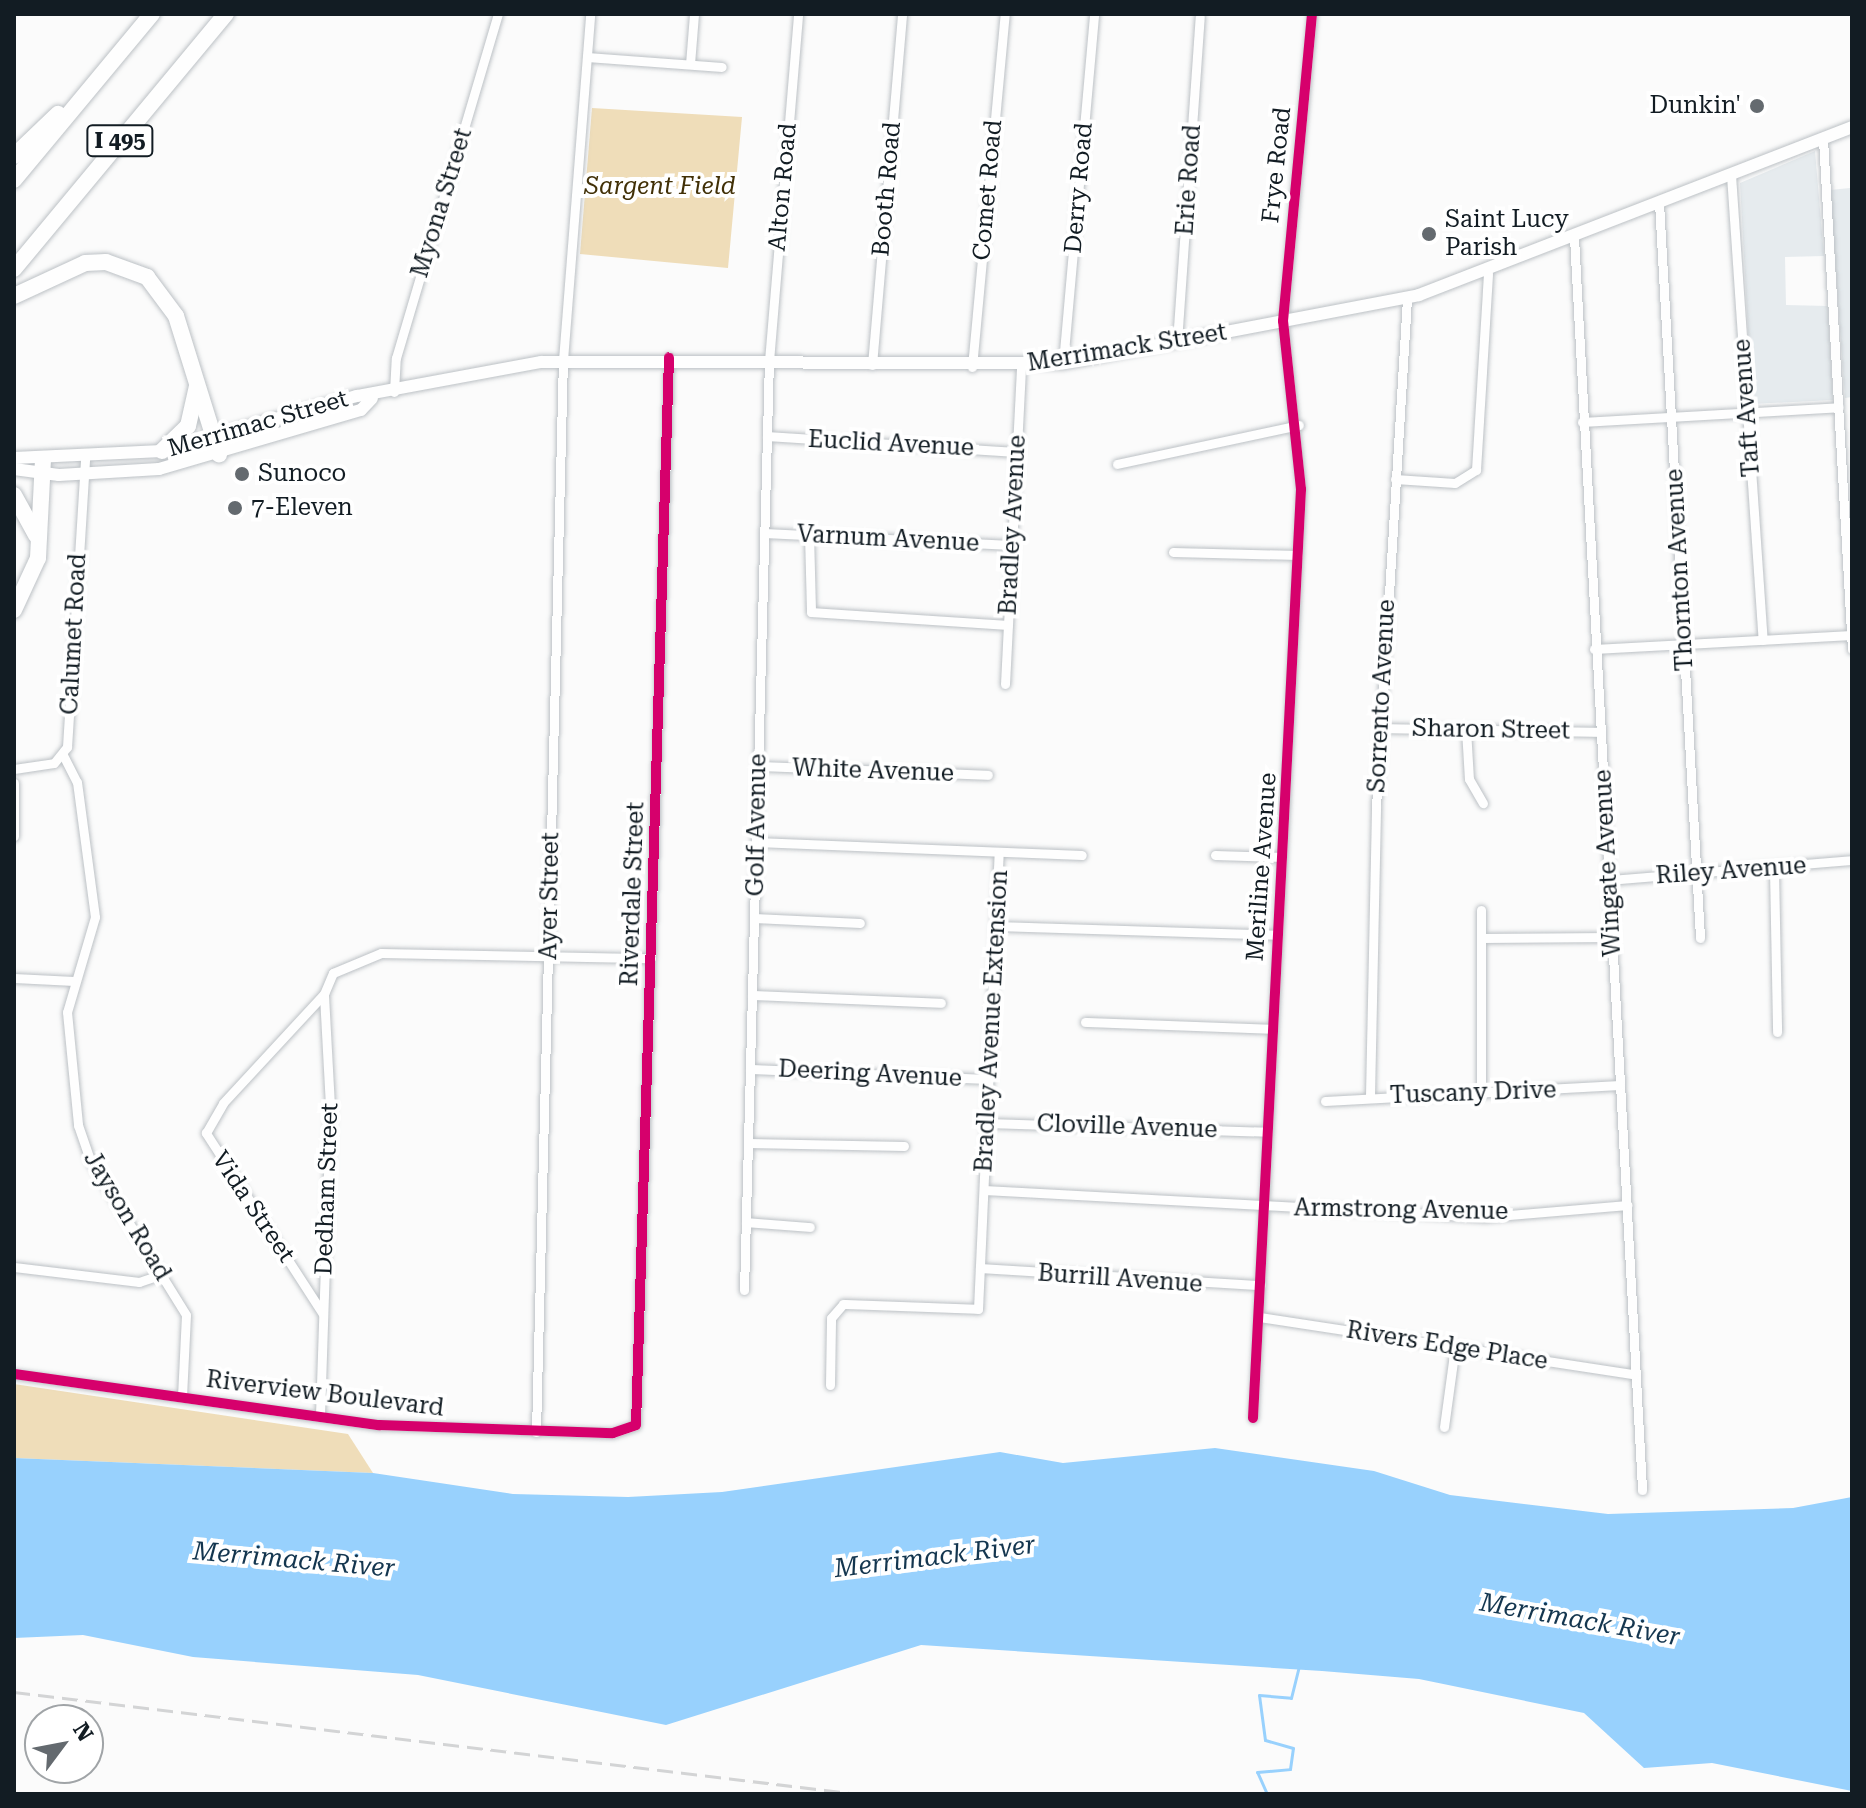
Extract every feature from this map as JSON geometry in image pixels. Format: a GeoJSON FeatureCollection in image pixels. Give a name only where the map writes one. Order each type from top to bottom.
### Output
{"type":"FeatureCollection","features":[{"type":"Feature","properties":{"kind":"highway","name":"I 495"},"geometry":{"type":"LineString","coordinates":[[14,180],[152,14]]}},
{"type":"Feature","properties":{"kind":"highway","name":"I 495"},"geometry":{"type":"LineString","coordinates":[[14,269],[226,14]]}},
{"type":"Feature","properties":{"kind":"highway"},"geometry":{"type":"LineString","coordinates":[[14,156],[95,82]]}},
{"type":"Feature","properties":{"kind":"highway"},"geometry":{"type":"LineString","coordinates":[[14,296],[72,265],[106,262],[136,271],[172,307],[219,454]]}},
{"type":"Feature","properties":{"kind":"highway"},"geometry":{"type":"LineString","coordinates":[[162,451],[188,426],[197,384]]}},
{"type":"Feature","properties":{"kind":"highway"},"geometry":{"type":"LineString","coordinates":[[14,610],[34,576],[42,467]]}},
{"type":"Feature","properties":{"kind":"highway"},"geometry":{"type":"LineString","coordinates":[[14,495],[38,545]]}},
{"type":"Feature","properties":{"kind":"main road","name":"Merrimack Street"},"geometry":{"type":"LineString","coordinates":[[372,398],[563,360],[669,358],[972,367],[1063,363],[1407,298],[1488,273],[1852,127]]}},
{"type":"Feature","properties":{"kind":"main road","name":"Merrimac Street"},"geometry":{"type":"LineString","coordinates":[[14,469],[162,451],[357,396],[372,398]]}},
{"type":"Feature","properties":{"kind":"main road","name":"Merrimac Street"},"geometry":{"type":"LineString","coordinates":[[14,458],[84,475],[159,469],[219,454],[361,410],[372,398]]}},
{"type":"Feature","properties":{"kind":"street","name":"Myona Street"},"geometry":{"type":"LineString","coordinates":[[394,392],[396,358],[498,14]]}},
{"type":"Feature","properties":{"kind":"street","name":"Ayer Street"},"geometry":{"type":"LineString","coordinates":[[536,1432],[563,360],[590,14]]}},
{"type":"Feature","properties":{"kind":"street"},"geometry":{"type":"LineString","coordinates":[[690,64],[694,14]]}},
{"type":"Feature","properties":{"kind":"street","name":"Alton Road"},"geometry":{"type":"LineString","coordinates":[[769,361],[798,14]]}},
{"type":"Feature","properties":{"kind":"street","name":"Booth Road"},"geometry":{"type":"LineString","coordinates":[[872,365],[902,14]]}},
{"type":"Feature","properties":{"kind":"street","name":"Comet Road"},"geometry":{"type":"LineString","coordinates":[[972,367],[1005,14]]}},
{"type":"Feature","properties":{"kind":"street","name":"Derry Road"},"geometry":{"type":"LineString","coordinates":[[1063,363],[1094,14]]}},
{"type":"Feature","properties":{"kind":"street","name":"Frye Road"},"geometry":{"type":"LineString","coordinates":[[1283,321],[1312,14]]}},
{"type":"Feature","properties":{"kind":"street","name":"Erie Road"},"geometry":{"type":"LineString","coordinates":[[1177,342],[1200,17]]}},
{"type":"Feature","properties":{"kind":"street"},"geometry":{"type":"LineString","coordinates":[[587,57],[722,67]]}},
{"type":"Feature","properties":{"kind":"street"},"geometry":{"type":"LineString","coordinates":[[1823,139],[1839,407],[1847,464],[1852,649]]}},
{"type":"Feature","properties":{"kind":"street","name":"Taft Avenue"},"geometry":{"type":"LineString","coordinates":[[1731,175],[1763,640]]}},
{"type":"Feature","properties":{"kind":"street","name":"Thornton Avenue"},"geometry":{"type":"LineString","coordinates":[[1659,202],[1700,938]]}},
{"type":"Feature","properties":{"kind":"street","name":"Wingate Avenue"},"geometry":{"type":"LineString","coordinates":[[1574,237],[1642,1490]]}},
{"type":"Feature","properties":{"kind":"street"},"geometry":{"type":"LineString","coordinates":[[1395,479],[1455,483],[1476,470],[1488,273]]}},
{"type":"Feature","properties":{"kind":"street","name":"Sorrento Avenue"},"geometry":{"type":"LineString","coordinates":[[1370,1096],[1381,728],[1407,298]]}},
{"type":"Feature","properties":{"kind":"street","name":"Meriline Avenue"},"geometry":{"type":"LineString","coordinates":[[1253,1418],[1298,555],[1299,425],[1283,321]]}},
{"type":"Feature","properties":{"kind":"street","name":"Riverdale Street"},"geometry":{"type":"LineString","coordinates":[[632,1429],[651,958],[669,358]]}},
{"type":"Feature","properties":{"kind":"street","name":"Golf Avenue"},"geometry":{"type":"LineString","coordinates":[[744,1290],[769,361]]}},
{"type":"Feature","properties":{"kind":"street","name":"Bradley Avenue"},"geometry":{"type":"LineString","coordinates":[[1005,684],[1021,367]]}},
{"type":"Feature","properties":{"kind":"street"},"geometry":{"type":"LineString","coordinates":[[1582,422],[1839,407]]}},
{"type":"Feature","properties":{"kind":"street"},"geometry":{"type":"LineString","coordinates":[[1117,464],[1299,425]]}},
{"type":"Feature","properties":{"kind":"street","name":"Euclid Avenue"},"geometry":{"type":"LineString","coordinates":[[767,436],[1015,452]]}},
{"type":"Feature","properties":{"kind":"street","name":"Calumet Road"},"geometry":{"type":"LineString","coordinates":[[63,755],[85,459]]}},
{"type":"Feature","properties":{"kind":"street","name":"Varnum Avenue"},"geometry":{"type":"LineString","coordinates":[[764,533],[1012,545]]}},
{"type":"Feature","properties":{"kind":"street"},"geometry":{"type":"LineString","coordinates":[[809,534],[811,612],[1008,625]]}},
{"type":"Feature","properties":{"kind":"street"},"geometry":{"type":"LineString","coordinates":[[1173,552],[1298,555]]}},
{"type":"Feature","properties":{"kind":"street"},"geometry":{"type":"LineString","coordinates":[[1594,649],[1852,635]]}},
{"type":"Feature","properties":{"kind":"street","name":"Sharon Street"},"geometry":{"type":"LineString","coordinates":[[1381,728],[1601,732]]}},
{"type":"Feature","properties":{"kind":"street"},"geometry":{"type":"LineString","coordinates":[[1466,729],[1469,779],[1483,803]]}},
{"type":"Feature","properties":{"kind":"street"},"geometry":{"type":"LineString","coordinates":[[14,769],[63,755]]}},
{"type":"Feature","properties":{"kind":"street","name":"Jayson Road"},"geometry":{"type":"LineString","coordinates":[[63,755],[79,788],[95,917],[92,945],[74,981],[66,1022],[81,1140],[162,1274],[189,1330],[182,1396]]}},
{"type":"Feature","properties":{"kind":"street","name":"White Avenue"},"geometry":{"type":"LineString","coordinates":[[758,766],[988,775]]}},
{"type":"Feature","properties":{"kind":"street"},"geometry":{"type":"LineString","coordinates":[[14,783],[14,836]]}},
{"type":"Feature","properties":{"kind":"street"},"geometry":{"type":"LineString","coordinates":[[756,842],[1082,855]]}},
{"type":"Feature","properties":{"kind":"street","name":"Bradley Avenue Extension"},"geometry":{"type":"LineString","coordinates":[[984,1190],[999,852]]}},
{"type":"Feature","properties":{"kind":"street"},"geometry":{"type":"LineString","coordinates":[[1215,855],[1282,857]]}},
{"type":"Feature","properties":{"kind":"street","name":"Riley Avenue"},"geometry":{"type":"LineString","coordinates":[[1609,880],[1774,870],[1852,860]]}},
{"type":"Feature","properties":{"kind":"street"},"geometry":{"type":"LineString","coordinates":[[1774,870],[1777,1032]]}},
{"type":"Feature","properties":{"kind":"street"},"geometry":{"type":"LineString","coordinates":[[1481,910],[1481,1093]]}},
{"type":"Feature","properties":{"kind":"street"},"geometry":{"type":"LineString","coordinates":[[754,918],[860,923]]}},
{"type":"Feature","properties":{"kind":"street"},"geometry":{"type":"LineString","coordinates":[[996,926],[1278,935]]}},
{"type":"Feature","properties":{"kind":"street"},"geometry":{"type":"LineString","coordinates":[[1481,938],[1612,937]]}},
{"type":"Feature","properties":{"kind":"street"},"geometry":{"type":"LineString","coordinates":[[324,994],[338,967],[381,953],[651,958]]}},
{"type":"Feature","properties":{"kind":"street"},"geometry":{"type":"LineString","coordinates":[[14,978],[74,981]]}},
{"type":"Feature","properties":{"kind":"street","name":"Dedham Street"},"geometry":{"type":"LineString","coordinates":[[320,1415],[330,1106],[324,994]]}},
{"type":"Feature","properties":{"kind":"street","name":"Vida Street"},"geometry":{"type":"LineString","coordinates":[[323,1314],[206,1133],[223,1103],[324,994]]}},
{"type":"Feature","properties":{"kind":"street"},"geometry":{"type":"LineString","coordinates":[[752,995],[941,1003]]}},
{"type":"Feature","properties":{"kind":"street"},"geometry":{"type":"LineString","coordinates":[[1085,1022],[1272,1029]]}},
{"type":"Feature","properties":{"kind":"street","name":"Deering Avenue"},"geometry":{"type":"LineString","coordinates":[[750,1069],[989,1079]]}},
{"type":"Feature","properties":{"kind":"street","name":"Tuscany Drive"},"geometry":{"type":"LineString","coordinates":[[1325,1101],[1370,1096],[1620,1085]]}},
{"type":"Feature","properties":{"kind":"street","name":"Cloville Avenue"},"geometry":{"type":"LineString","coordinates":[[987,1123],[1268,1132]]}},
{"type":"Feature","properties":{"kind":"street"},"geometry":{"type":"LineString","coordinates":[[748,1143],[904,1146]]}},
{"type":"Feature","properties":{"kind":"street"},"geometry":{"type":"LineString","coordinates":[[830,1385],[837,1308],[978,1309],[984,1190]]}},
{"type":"Feature","properties":{"kind":"street","name":"Armstrong Avenue"},"geometry":{"type":"LineString","coordinates":[[984,1190],[1485,1217],[1627,1205]]}},
{"type":"Feature","properties":{"kind":"street"},"geometry":{"type":"LineString","coordinates":[[746,1222],[810,1227]]}},
{"type":"Feature","properties":{"kind":"street"},"geometry":{"type":"LineString","coordinates":[[14,1267],[139,1282],[162,1274]]}},
{"type":"Feature","properties":{"kind":"street","name":"Burrill Avenue"},"geometry":{"type":"LineString","coordinates":[[980,1268],[1260,1285]]}},
{"type":"Feature","properties":{"kind":"street","name":"Rivers Edge Place"},"geometry":{"type":"LineString","coordinates":[[1259,1317],[1636,1375]]}},
{"type":"Feature","properties":{"kind":"street"},"geometry":{"type":"LineString","coordinates":[[1444,1427],[1455,1347]]}},
{"type":"Feature","properties":{"kind":"street","name":"Riverview Boulevard"},"geometry":{"type":"LineString","coordinates":[[14,1374],[320,1415],[536,1432],[632,1429]]}},
{"type":"Feature","properties":{"kind":"shaded area"},"geometry":{"type":"Polygon","coordinates":[[[1815,151],[1824,256],[1785,257],[1786,305],[1828,306],[1833,400],[1752,404],[1740,183],[1815,151]]]}},
{"type":"Feature","properties":{"kind":"shaded area"},"geometry":{"type":"Polygon","coordinates":[[[1850,188],[1852,397],[1845,398],[1830,190],[1850,188]]]}},
{"type":"Feature","properties":{"kind":"green space","name":"Sargent Field"},"geometry":{"type":"Polygon","coordinates":[[[592,108],[742,117],[728,268],[580,254],[592,108]]]}},
{"type":"Feature","properties":{"kind":"green space"},"geometry":{"type":"Polygon","coordinates":[[[14,1384],[348,1434],[373,1473],[14,1458],[14,1384]]]}},
{"type":"Feature","properties":{"kind":"water","name":"Merrimack River"},"geometry":{"type":"Polygon","coordinates":[[[1215,1448],[1374,1471],[1450,1495],[1608,1514],[1793,1508],[1852,1497],[1852,1791],[1712,1763],[1644,1768],[1584,1713],[1419,1679],[921,1645],[666,1725],[418,1675],[193,1657],[83,1635],[14,1638],[14,1458],[373,1473],[513,1494],[628,1497],[722,1492],[1000,1452],[1063,1463],[1215,1448]]]}},
{"type":"Feature","properties":{"kind":"waterway"},"geometry":{"type":"LineString","coordinates":[[1267,1794],[1257,1772],[1290,1769],[1293,1748],[1265,1740],[1259,1695],[1291,1698],[1299,1665]]}},
{"type":"Feature","properties":{"kind":"railway"},"geometry":{"type":"LineString","coordinates":[[14,1692],[858,1794]]}},
{"type":"Feature","properties":{"kind":"cycle path"},"geometry":{"type":"LineString","coordinates":[[1253,1418],[1301,489],[1283,321],[1312,14]]}},
{"type":"Feature","properties":{"kind":"cycle path"},"geometry":{"type":"LineString","coordinates":[[14,1374],[379,1425],[613,1433],[636,1425],[669,358]]}},
{"type":"Feature","properties":{"kind":"place","name":"Dunkin'"},"geometry":{"type":"Point","coordinates":[1757,106]}},
{"type":"Feature","properties":{"kind":"place","name":"Saint Lucy Parish"},"geometry":{"type":"Point","coordinates":[1429,234]}},
{"type":"Feature","properties":{"kind":"place","name":"Sunoco"},"geometry":{"type":"Point","coordinates":[242,474]}},
{"type":"Feature","properties":{"kind":"place","name":"7-Eleven"},"geometry":{"type":"Point","coordinates":[235,508]}}]}
